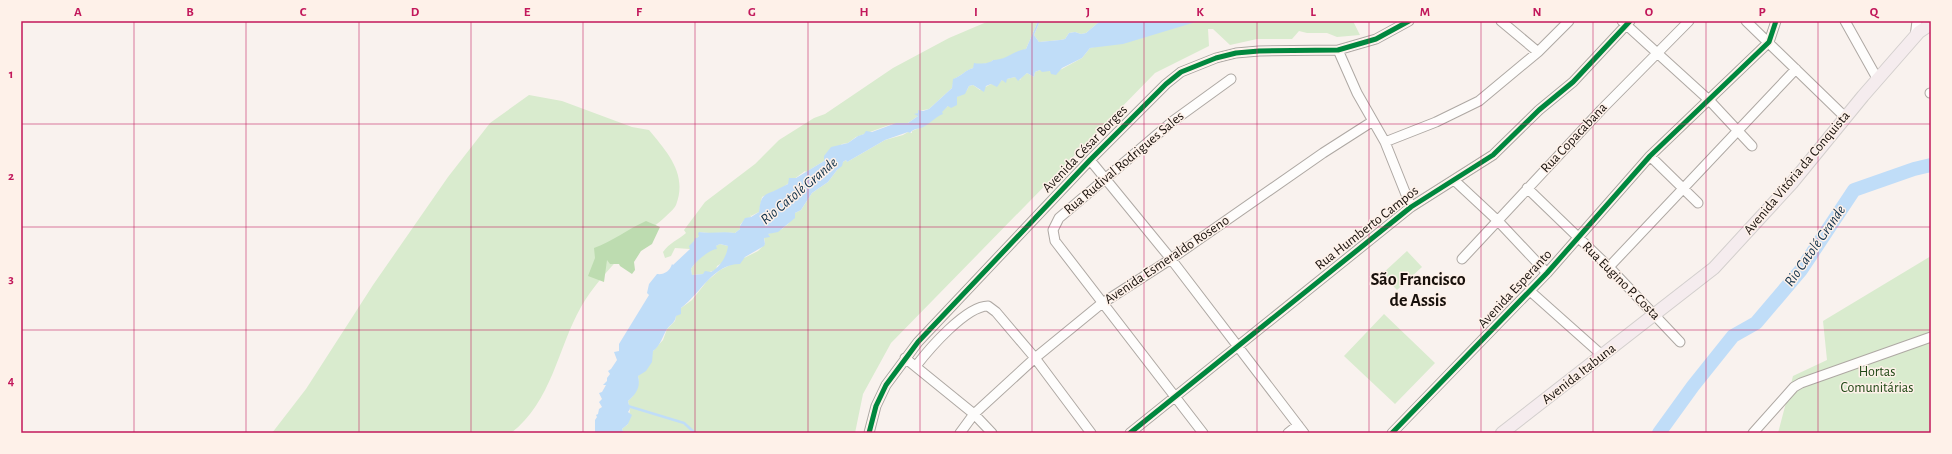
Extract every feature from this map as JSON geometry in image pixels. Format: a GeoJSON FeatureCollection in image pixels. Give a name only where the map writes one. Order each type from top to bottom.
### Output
{"type":"FeatureCollection","features":[{"type":"Feature","properties":{"kind":"main road","name":"Avenida Vitória da Conquista"},"geometry":{"type":"LineString","coordinates":[[1655,314],[1703,278],[1729,253],[1792,183],[1845,117],[1924,28],[1931,24]]}},
{"type":"Feature","properties":{"kind":"main road","name":"Avenida Itabuna"},"geometry":{"type":"LineString","coordinates":[[1502,433],[1655,314]]}},
{"type":"Feature","properties":{"kind":"street","name":"Avenida César Borges"},"geometry":{"type":"LineString","coordinates":[[869,433],[879,399],[886,385],[905,358],[958,298],[1090,160],[1166,84],[1181,72],[1216,58],[1244,52],[1285,49],[1338,50],[1376,38],[1409,21]]}},
{"type":"Feature","properties":{"kind":"street"},"geometry":{"type":"LineString","coordinates":[[1501,21],[1538,52]]}},
{"type":"Feature","properties":{"kind":"street"},"geometry":{"type":"LineString","coordinates":[[1385,142],[1436,122],[1479,101],[1538,52],[1569,21]]}},
{"type":"Feature","properties":{"kind":"street","name":"Rua Copacabana"},"geometry":{"type":"LineString","coordinates":[[1462,259],[1600,110],[1689,21]]}},
{"type":"Feature","properties":{"kind":"street"},"geometry":{"type":"LineString","coordinates":[[1746,21],[1845,117]]}},
{"type":"Feature","properties":{"kind":"street"},"geometry":{"type":"LineString","coordinates":[[1710,101],[1769,42],[1776,21]]}},
{"type":"Feature","properties":{"kind":"street"},"geometry":{"type":"LineString","coordinates":[[1845,21],[1878,80]]}},
{"type":"Feature","properties":{"kind":"street"},"geometry":{"type":"LineString","coordinates":[[1914,39],[1917,21]]}},
{"type":"Feature","properties":{"kind":"street"},"geometry":{"type":"LineString","coordinates":[[1626,22],[1710,101],[1752,146]]}},
{"type":"Feature","properties":{"kind":"street","name":"Rua Humberto Campos"},"geometry":{"type":"LineString","coordinates":[[1130,433],[1411,207],[1493,155],[1539,110],[1573,82],[1626,22]]}},
{"type":"Feature","properties":{"kind":"street"},"geometry":{"type":"LineString","coordinates":[[1338,50],[1357,93],[1385,142],[1411,207]]}},
{"type":"Feature","properties":{"kind":"street"},"geometry":{"type":"LineString","coordinates":[[1609,267],[1796,69]]}},
{"type":"Feature","properties":{"kind":"street","name":"Rua Rudival Rodrigues Sales"},"geometry":{"type":"LineString","coordinates":[[1197,431],[1175,396],[1101,304],[1055,241],[1053,230],[1059,218],[1173,121],[1231,79]]}},
{"type":"Feature","properties":{"kind":"street","name":"Avenida Esperanto"},"geometry":{"type":"LineString","coordinates":[[1392,433],[1530,291],[1578,239],[1650,156],[1710,101]]}},
{"type":"Feature","properties":{"kind":"street","name":"Avenida Esmeraldo Roseno"},"geometry":{"type":"LineString","coordinates":[[960,433],[974,414],[1035,358],[1101,304],[1171,259],[1373,121]]}},
{"type":"Feature","properties":{"kind":"street"},"geometry":{"type":"LineString","coordinates":[[1650,156],[1698,203]]}},
{"type":"Feature","properties":{"kind":"street"},"geometry":{"type":"LineString","coordinates":[[1090,160],[1171,259],[1304,433]]}},
{"type":"Feature","properties":{"kind":"street"},"geometry":{"type":"LineString","coordinates":[[1454,180],[1498,221],[1547,272]]}},
{"type":"Feature","properties":{"kind":"street","name":"Rua Eugino P. Costa"},"geometry":{"type":"LineString","coordinates":[[1527,188],[1578,239],[1609,267],[1680,342]]}},
{"type":"Feature","properties":{"kind":"street"},"geometry":{"type":"LineString","coordinates":[[1530,291],[1602,356]]}},
{"type":"Feature","properties":{"kind":"street"},"geometry":{"type":"LineString","coordinates":[[916,366],[940,337],[973,311],[988,306],[996,312],[1035,358],[1091,433]]}},
{"type":"Feature","properties":{"kind":"street"},"geometry":{"type":"LineString","coordinates":[[1753,433],[1794,387],[1801,383],[1931,337]]}},
{"type":"Feature","properties":{"kind":"street"},"geometry":{"type":"LineString","coordinates":[[905,358],[974,414],[992,433]]}},
{"type":"Feature","properties":{"kind":"street"},"geometry":{"type":"LineString","coordinates":[[1288,433],[1298,425]]}},
{"type":"Feature","properties":{"kind":"green space"},"geometry":{"type":"Polygon","coordinates":[[[989,21],[1038,21],[1026,49],[1001,60],[993,60],[990,63],[975,65],[973,68],[954,79],[952,88],[929,109],[919,111],[918,116],[908,123],[892,124],[856,137],[848,143],[842,144],[824,161],[806,172],[805,171],[782,188],[762,197],[759,212],[751,216],[750,213],[751,217],[745,219],[740,225],[740,229],[735,233],[699,232],[699,236],[690,249],[675,248],[671,256],[665,258],[663,252],[665,249],[686,233],[684,230],[705,202],[755,164],[779,140],[814,118],[825,114],[893,68],[949,38],[989,21]]]}},
{"type":"Feature","properties":{"kind":"green space"},"geometry":{"type":"Polygon","coordinates":[[[1040,21],[1100,21],[1086,33],[1069,33],[1065,39],[1039,42],[1034,35],[1040,21]]]}},
{"type":"Feature","properties":{"kind":"green space"},"geometry":{"type":"Polygon","coordinates":[[[1199,21],[1353,21],[1360,35],[1337,37],[1327,33],[1307,33],[1299,31],[1292,39],[1257,39],[1230,45],[1213,29],[1208,29],[1209,46],[1155,73],[891,343],[863,394],[855,433],[624,433],[622,429],[628,424],[630,409],[628,401],[636,390],[638,376],[653,351],[663,340],[667,329],[675,321],[681,308],[692,300],[707,281],[720,270],[758,251],[765,244],[764,237],[782,229],[788,224],[795,213],[801,210],[812,193],[828,182],[843,162],[846,160],[847,162],[885,140],[908,132],[912,133],[912,131],[924,126],[956,101],[957,97],[967,90],[969,86],[973,85],[980,90],[991,84],[997,85],[1002,80],[1015,77],[1020,80],[1027,73],[1034,77],[1035,72],[1040,70],[1057,72],[1082,58],[1090,48],[1199,21]]]}},
{"type":"Feature","properties":{"kind":"green space"},"geometry":{"type":"Polygon","coordinates":[[[529,95],[562,101],[632,127],[649,130],[669,155],[674,164],[679,183],[679,194],[674,208],[640,238],[608,270],[587,297],[573,323],[553,373],[536,406],[525,420],[511,433],[272,433],[306,389],[373,285],[448,177],[490,123],[529,95]]]}},
{"type":"Feature","properties":{"kind":"green space"},"geometry":{"type":"Polygon","coordinates":[[[646,221],[660,227],[652,244],[641,251],[634,262],[635,270],[632,274],[619,264],[610,264],[607,260],[604,282],[588,276],[595,258],[594,248],[646,221]]]}},
{"type":"Feature","properties":{"kind":"green space"},"geometry":{"type":"Polygon","coordinates":[[[720,244],[728,246],[728,254],[722,263],[717,266],[716,270],[703,274],[692,275],[691,269],[700,258],[720,244]]]}},
{"type":"Feature","properties":{"kind":"green space"},"geometry":{"type":"Polygon","coordinates":[[[1407,251],[1422,267],[1397,290],[1382,274],[1407,251]]]}},
{"type":"Feature","properties":{"kind":"green space","name":"Hortas Comunitárias"},"geometry":{"type":"Polygon","coordinates":[[[1931,256],[1931,433],[1778,433],[1793,376],[1827,360],[1823,321],[1931,256]]]}},
{"type":"Feature","properties":{"kind":"green space"},"geometry":{"type":"Polygon","coordinates":[[[1384,314],[1435,363],[1395,404],[1344,356],[1384,314]]]}},
{"type":"Feature","properties":{"kind":"water"},"geometry":{"type":"Polygon","coordinates":[[[1038,21],[1040,21],[1034,35],[1039,42],[1065,39],[1069,33],[1086,33],[1100,21],[1199,21],[1123,44],[1090,48],[1082,58],[1062,68],[1056,75],[1051,74],[1050,71],[1042,72],[1040,70],[1035,72],[1034,77],[1027,73],[1018,81],[1015,77],[1007,79],[1006,83],[1002,80],[997,87],[991,84],[986,86],[984,92],[973,85],[969,86],[965,94],[957,97],[957,105],[951,108],[948,106],[942,112],[943,114],[924,127],[913,130],[910,133],[908,132],[885,140],[847,162],[846,160],[843,162],[842,166],[828,182],[812,193],[801,210],[795,213],[795,218],[778,232],[768,234],[770,237],[764,238],[764,246],[745,257],[740,264],[731,265],[715,274],[681,308],[681,314],[676,316],[673,323],[667,329],[660,344],[653,351],[652,362],[646,371],[638,376],[639,384],[637,390],[628,401],[630,409],[628,412],[632,415],[628,424],[622,429],[624,433],[595,433],[596,415],[602,407],[599,402],[602,399],[599,393],[602,392],[606,385],[603,385],[607,381],[610,374],[608,371],[617,360],[614,352],[619,351],[619,344],[649,295],[647,293],[649,284],[657,274],[662,274],[670,269],[672,264],[673,265],[690,249],[689,246],[695,238],[699,236],[699,232],[735,233],[740,229],[740,226],[745,218],[751,217],[759,212],[761,201],[767,194],[788,184],[789,178],[796,178],[824,161],[824,156],[831,147],[848,143],[864,134],[866,131],[872,132],[896,123],[908,123],[918,116],[914,114],[918,113],[918,110],[923,111],[929,109],[952,88],[953,79],[973,68],[974,63],[981,64],[1002,59],[1026,49],[1038,21]],[[720,244],[716,246],[717,249],[703,256],[691,269],[692,275],[703,274],[705,271],[711,272],[714,270],[722,261],[728,246],[720,244]]]}},
{"type":"Feature","properties":{"kind":"waterway","name":"Rio Catolé Grande"},"geometry":{"type":"LineString","coordinates":[[1659,433],[1693,386],[1733,336],[1756,323],[1801,270],[1854,190],[1914,169],[1931,165]]}},
{"type":"Feature","properties":{"kind":"waterway"},"geometry":{"type":"LineString","coordinates":[[628,406],[684,423],[695,433]]}},
{"type":"Feature","properties":{"kind":"cycle path"},"geometry":{"type":"LineString","coordinates":[[869,433],[876,406],[886,385],[918,342],[1090,160],[1166,84],[1181,72],[1216,58],[1236,53],[1259,51],[1338,50],[1376,39],[1409,21]]}},
{"type":"Feature","properties":{"kind":"cycle path"},"geometry":{"type":"LineString","coordinates":[[1130,433],[1411,207],[1493,155],[1539,110],[1573,82],[1630,21]]}},
{"type":"Feature","properties":{"kind":"cycle path"},"geometry":{"type":"LineString","coordinates":[[1392,433],[1547,273],[1650,156],[1769,42],[1776,21]]}},
{"type":"Feature","properties":{"kind":"district","name":"São Francisco de Assis"},"geometry":{"type":"Point","coordinates":[1418,290]}}]}
